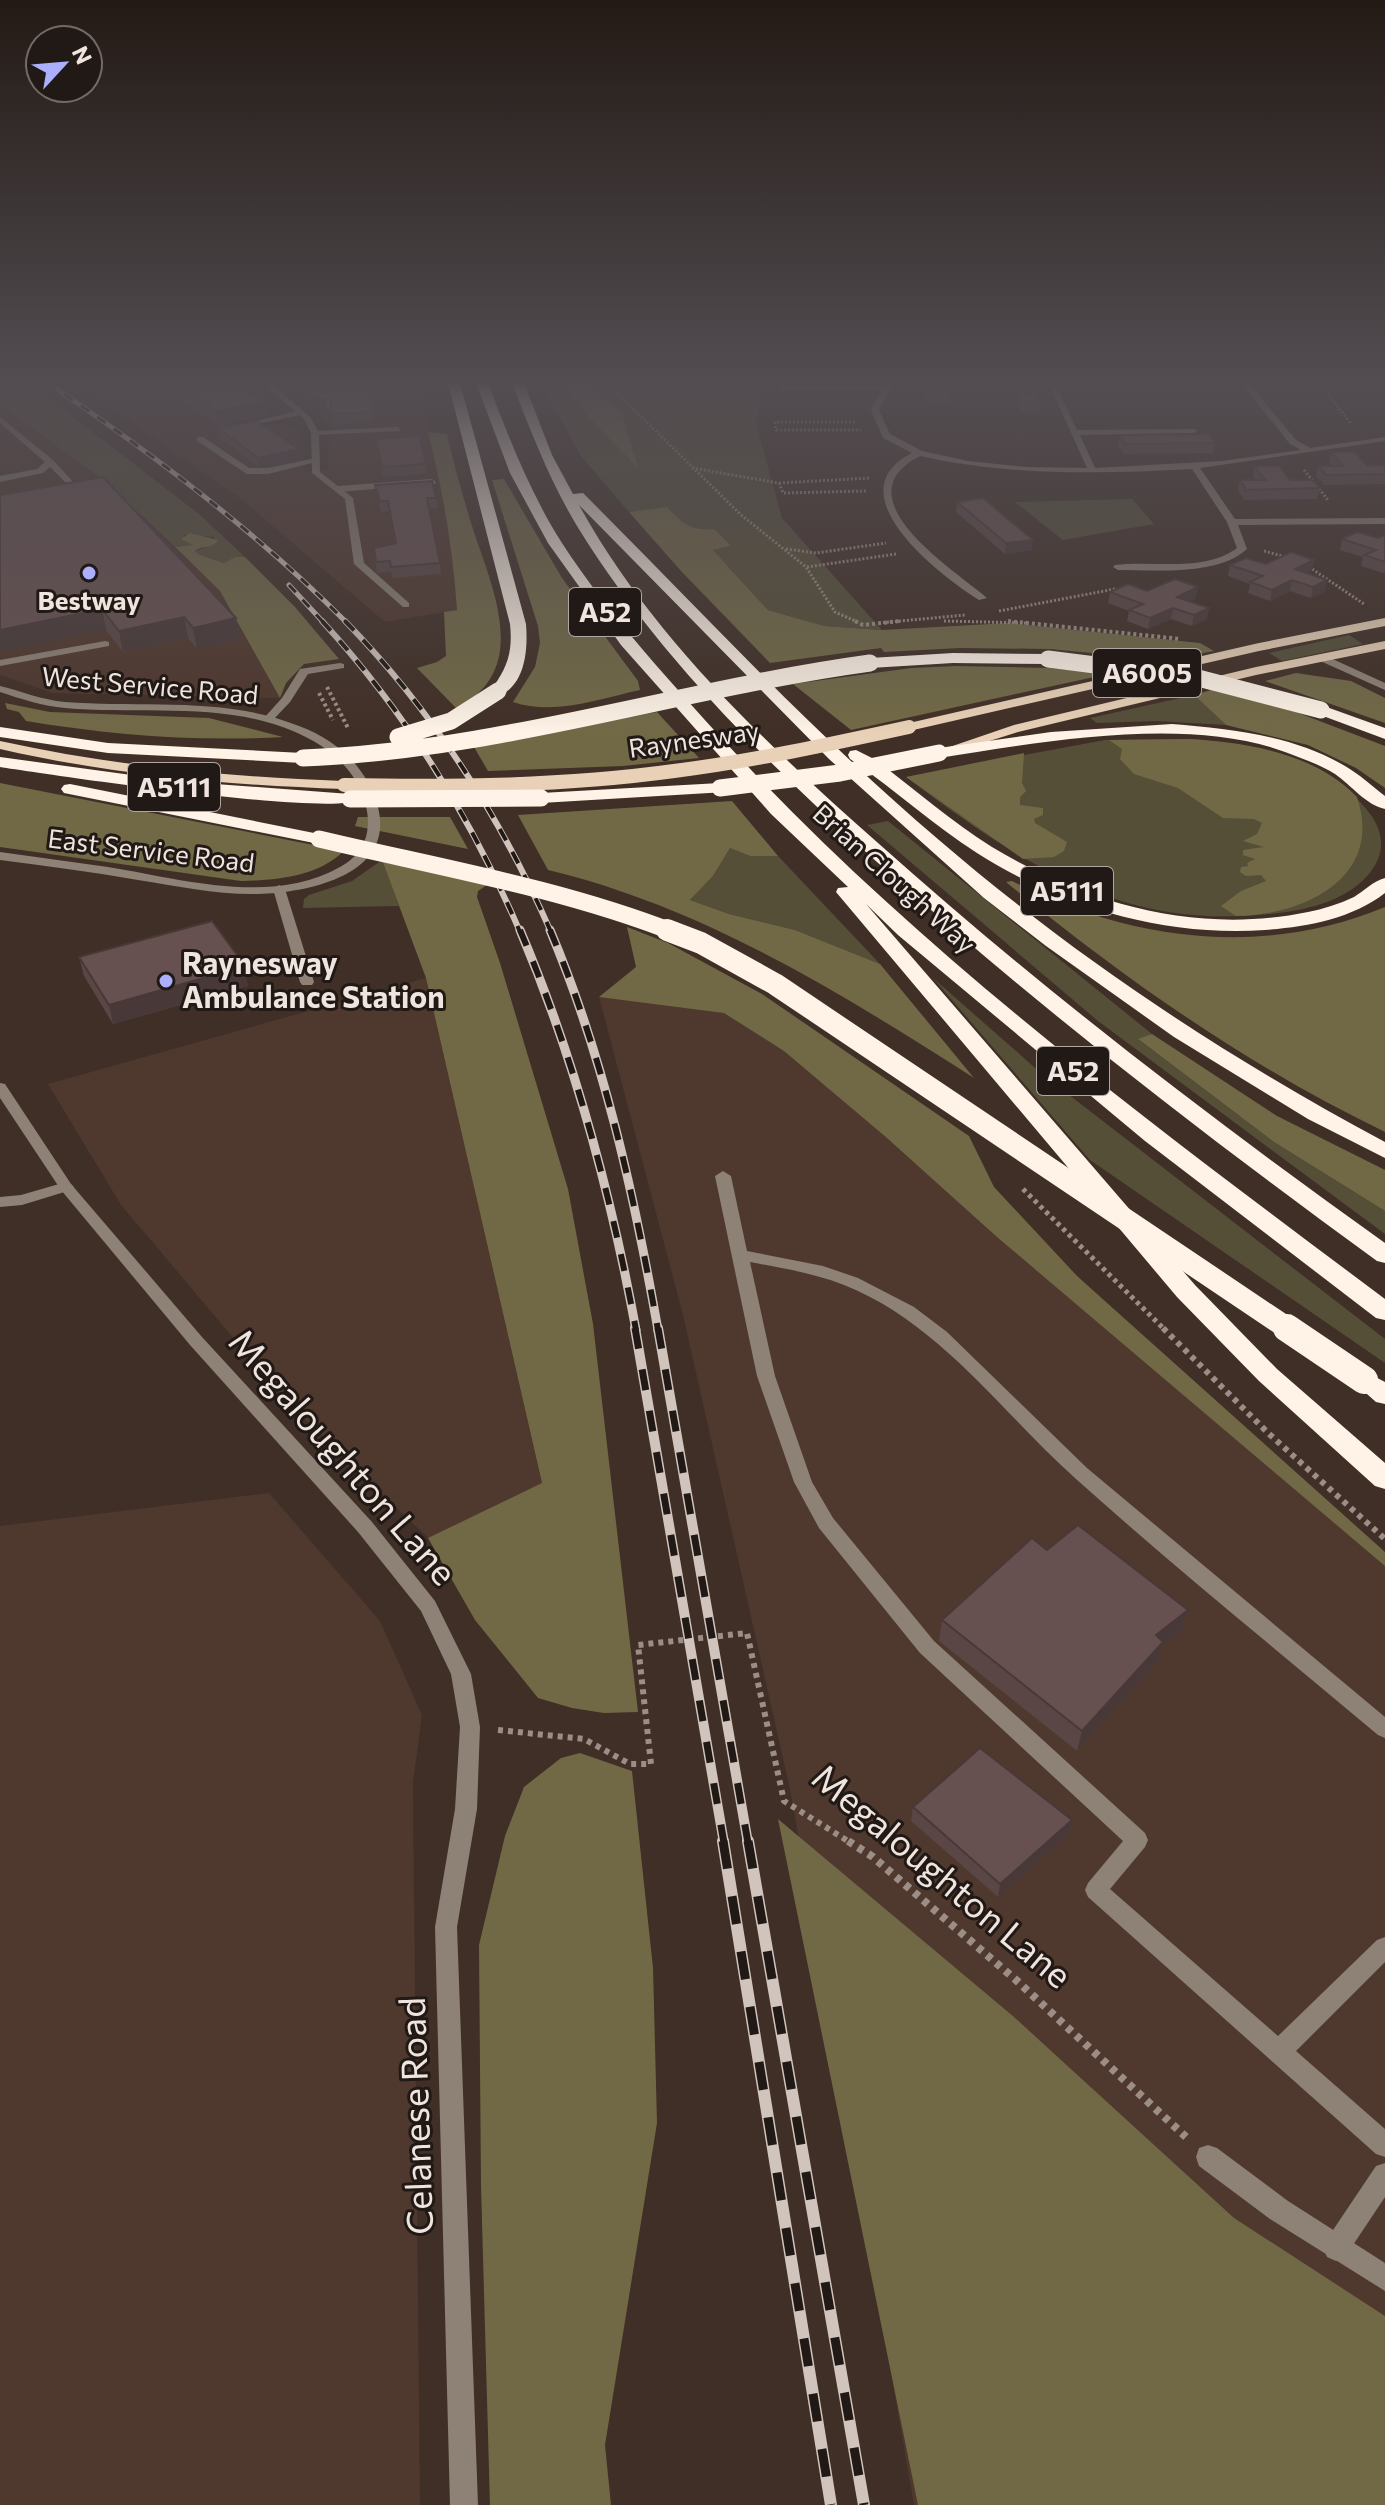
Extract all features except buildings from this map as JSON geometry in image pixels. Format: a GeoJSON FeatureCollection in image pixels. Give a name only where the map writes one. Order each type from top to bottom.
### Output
{"type":"FeatureCollection","features":[{"type":"Feature","properties":{"kind":"highway"},"geometry":{"type":"LineString","coordinates":[[296,755],[437,728],[469,713],[498,691],[512,675],[518,660],[518,624],[483,500]]}},
{"type":"Feature","properties":{"kind":"highway","name":"Brian Clough Way"},"geometry":{"type":"LineString","coordinates":[[531,500],[555,543],[626,642],[777,810],[905,931],[1073,1072],[1201,1174],[1385,1312]]}},
{"type":"Feature","properties":{"kind":"highway","name":"Brian Clough Way"},"geometry":{"type":"LineString","coordinates":[[570,500],[600,549],[680,656],[760,741],[850,828],[964,929],[1110,1051],[1385,1255]]}},
{"type":"Feature","properties":{"kind":"highway"},"geometry":{"type":"LineString","coordinates":[[581,500],[790,712],[917,830],[1082,964],[1221,1059],[1385,1151]]}},
{"type":"Feature","properties":{"kind":"highway","name":"A5111"},"geometry":{"type":"LineString","coordinates":[[0,732],[108,748],[249,755],[362,754],[458,742],[772,677],[870,663],[953,658],[1048,659],[1198,678],[1321,710],[1385,734]]}},
{"type":"Feature","properties":{"kind":"highway","name":"A5111"},"geometry":{"type":"LineString","coordinates":[[790,712],[881,772],[949,826],[990,853],[1037,878],[1117,909],[1177,922],[1268,924],[1357,904],[1385,884]]}},
{"type":"Feature","properties":{"kind":"highway","name":"A5111"},"geometry":{"type":"LineString","coordinates":[[939,753],[1114,731],[1211,732],[1304,753],[1350,776],[1385,804]]}},
{"type":"Feature","properties":{"kind":"highway","name":"Raynesway"},"geometry":{"type":"LineString","coordinates":[[0,762],[149,785],[236,794],[353,791],[530,799],[668,793],[840,773],[939,753]]}},
{"type":"Feature","properties":{"kind":"highway"},"geometry":{"type":"LineString","coordinates":[[0,772],[319,839],[588,905],[642,920],[701,943],[775,984],[1374,1387]]}},
{"type":"Feature","properties":{"kind":"highway"},"geometry":{"type":"LineString","coordinates":[[777,810],[955,1024],[1186,1291],[1268,1375],[1385,1479]]}},
{"type":"Feature","properties":{"kind":"main road","name":"Raynesway"},"geometry":{"type":"LineString","coordinates":[[0,745],[77,762],[181,777],[353,791],[607,778],[717,766],[1385,622]]}},
{"type":"Feature","properties":{"kind":"main road","name":"Raynesway"},"geometry":{"type":"LineString","coordinates":[[939,753],[1014,729],[1385,645]]}},
{"type":"Feature","properties":{"kind":"street"},"geometry":{"type":"LineString","coordinates":[[350,500],[359,564],[406,605]]}},
{"type":"Feature","properties":{"kind":"street"},"geometry":{"type":"LineString","coordinates":[[889,500],[891,510],[921,550],[964,588],[982,598]]}},
{"type":"Feature","properties":{"kind":"street"},"geometry":{"type":"LineString","coordinates":[[1118,567],[1171,567],[1222,560],[1239,554],[1243,545],[1217,500]]}},
{"type":"Feature","properties":{"kind":"street"},"geometry":{"type":"LineString","coordinates":[[1232,522],[1385,521]]}},
{"type":"Feature","properties":{"kind":"street"},"geometry":{"type":"LineString","coordinates":[[0,663],[105,644]]}},
{"type":"Feature","properties":{"kind":"street"},"geometry":{"type":"LineString","coordinates":[[1322,658],[1385,687]]}},
{"type":"Feature","properties":{"kind":"street"},"geometry":{"type":"LineString","coordinates":[[269,718],[286,700],[304,671],[340,666]]}},
{"type":"Feature","properties":{"kind":"street","name":"West Service Road"},"geometry":{"type":"LineString","coordinates":[[0,689],[65,705],[211,708],[269,718],[308,734],[340,752],[354,767],[353,791]]}},
{"type":"Feature","properties":{"kind":"street","name":"East Service Road"},"geometry":{"type":"LineString","coordinates":[[0,856],[210,887],[279,889],[329,875],[353,863],[369,848],[374,831],[353,791]]}},
{"type":"Feature","properties":{"kind":"street"},"geometry":{"type":"LineString","coordinates":[[279,889],[307,982]]}},
{"type":"Feature","properties":{"kind":"street","name":"Megaloughton Lane"},"geometry":{"type":"LineString","coordinates":[[0,1087],[66,1187],[196,1341],[365,1527],[428,1606],[461,1674],[470,1727]]}},
{"type":"Feature","properties":{"kind":"street"},"geometry":{"type":"LineString","coordinates":[[723,1176],[766,1376],[803,1482],[826,1523],[927,1647],[1137,1840],[1096,1890],[1385,2145]]}},
{"type":"Feature","properties":{"kind":"street"},"geometry":{"type":"LineString","coordinates":[[0,1202],[22,1200],[66,1187]]}},
{"type":"Feature","properties":{"kind":"street"},"geometry":{"type":"LineString","coordinates":[[741,1255],[817,1270],[852,1282],[908,1311],[941,1336],[1081,1473],[1385,1729]]}},
{"type":"Feature","properties":{"kind":"street","name":"Celanese Road"},"geometry":{"type":"LineString","coordinates":[[464,2505],[446,1927],[466,1809],[470,1727]]}},
{"type":"Feature","properties":{"kind":"street"},"geometry":{"type":"LineString","coordinates":[[1279,2051],[1385,1947]]}},
{"type":"Feature","properties":{"kind":"street"},"geometry":{"type":"LineString","coordinates":[[1208,2157],[1336,2248],[1385,2278]]}},
{"type":"Feature","properties":{"kind":"street"},"geometry":{"type":"LineString","coordinates":[[1336,2248],[1385,2175]]}},
{"type":"Feature","properties":{"kind":"path"},"geometry":{"type":"LineString","coordinates":[[725,500],[806,567],[835,612],[863,625],[1004,621],[1112,631]]}},
{"type":"Feature","properties":{"kind":"path"},"geometry":{"type":"LineString","coordinates":[[1327,500],[1344,521]]}},
{"type":"Feature","properties":{"kind":"path"},"geometry":{"type":"LineString","coordinates":[[784,548],[816,553],[911,539]]}},
{"type":"Feature","properties":{"kind":"path"},"geometry":{"type":"LineString","coordinates":[[1243,545],[1301,562],[1366,605]]}},
{"type":"Feature","properties":{"kind":"path"},"geometry":{"type":"LineString","coordinates":[[806,567],[921,550]]}},
{"type":"Feature","properties":{"kind":"path"},"geometry":{"type":"LineString","coordinates":[[997,611],[1126,587]]}},
{"type":"Feature","properties":{"kind":"path"},"geometry":{"type":"LineString","coordinates":[[923,621],[967,615]]}},
{"type":"Feature","properties":{"kind":"path"},"geometry":{"type":"LineString","coordinates":[[322,676],[350,733]]}},
{"type":"Feature","properties":{"kind":"path"},"geometry":{"type":"LineString","coordinates":[[308,734],[338,730],[319,691]]}},
{"type":"Feature","properties":{"kind":"path"},"geometry":{"type":"LineString","coordinates":[[1013,1179],[1267,1432],[1385,1539]]}},
{"type":"Feature","properties":{"kind":"path","name":"Megaloughton Lane"},"geometry":{"type":"LineString","coordinates":[[470,1727],[584,1739],[630,1764],[651,1764],[638,1645],[747,1633],[784,1801],[873,1857],[1016,1980],[1208,2157]]}},
{"type":"Feature","properties":{"kind":"shaded area"},"geometry":{"type":"Polygon","coordinates":[[[0,500],[125,500],[220,591],[280,698],[53,693],[0,675],[0,500]]]}},
{"type":"Feature","properties":{"kind":"shaded area"},"geometry":{"type":"Polygon","coordinates":[[[125,500],[181,500],[245,557],[235,557],[225,563],[195,551],[206,547],[215,537],[184,535],[185,541],[194,545],[175,547],[125,500]]]}},
{"type":"Feature","properties":{"kind":"shaded area"},"geometry":{"type":"Polygon","coordinates":[[[242,500],[444,500],[457,610],[385,622],[242,500]]]}},
{"type":"Feature","properties":{"kind":"shaded area"},"geometry":{"type":"Polygon","coordinates":[[[443,500],[464,500],[494,593],[501,638],[491,678],[476,695],[456,708],[417,668],[446,656],[444,612],[457,610],[443,500]]]}},
{"type":"Feature","properties":{"kind":"shaded area"},"geometry":{"type":"Polygon","coordinates":[[[498,500],[516,500],[562,578],[638,681],[640,690],[560,707],[513,702],[535,667],[540,643],[538,626],[498,500]]]}},
{"type":"Feature","properties":{"kind":"shaded area"},"geometry":{"type":"Polygon","coordinates":[[[619,500],[777,500],[782,518],[882,630],[824,626],[768,610],[713,550],[731,546],[685,527],[667,507],[629,512],[619,500]]]}},
{"type":"Feature","properties":{"kind":"shaded area"},"geometry":{"type":"Polygon","coordinates":[[[1133,500],[1154,524],[1063,540],[1015,502],[1133,500]]]}},
{"type":"Feature","properties":{"kind":"shaded area"},"geometry":{"type":"Polygon","coordinates":[[[667,507],[688,525],[714,529],[731,546],[713,550],[768,610],[824,626],[882,630],[1009,623],[1200,643],[1214,651],[1165,660],[1050,649],[960,648],[884,652],[881,648],[770,663],[629,512],[667,507]]]}},
{"type":"Feature","properties":{"kind":"shaded area"},"geometry":{"type":"Polygon","coordinates":[[[190,533],[218,540],[195,551],[198,554],[224,563],[235,557],[245,557],[295,607],[339,659],[304,664],[286,683],[280,698],[220,591],[175,547],[193,545],[181,539],[190,533]]]}},
{"type":"Feature","properties":{"kind":"shaded area"},"geometry":{"type":"Polygon","coordinates":[[[1349,635],[1363,644],[1282,661],[1269,653],[1349,635]]]}},
{"type":"Feature","properties":{"kind":"shaded area"},"geometry":{"type":"Polygon","coordinates":[[[911,668],[1049,668],[1108,674],[851,730],[793,684],[911,668]]]}},
{"type":"Feature","properties":{"kind":"shaded area"},"geometry":{"type":"Polygon","coordinates":[[[1296,673],[1351,681],[1385,698],[1385,723],[1265,681],[1296,673]]]}},
{"type":"Feature","properties":{"kind":"shaded area"},"geometry":{"type":"Polygon","coordinates":[[[1211,690],[1296,712],[1385,746],[1385,788],[1356,768],[1308,745],[1226,725],[1194,695],[1211,690]]]}},
{"type":"Feature","properties":{"kind":"shaded area"},"geometry":{"type":"Polygon","coordinates":[[[1194,695],[1226,725],[1156,721],[1097,723],[1090,718],[1194,695]]]}},
{"type":"Feature","properties":{"kind":"shaded area"},"geometry":{"type":"Polygon","coordinates":[[[5,703],[50,712],[209,718],[283,737],[186,738],[90,730],[26,721],[19,712],[7,709],[5,703]]]}},
{"type":"Feature","properties":{"kind":"shaded area"},"geometry":{"type":"Polygon","coordinates":[[[657,712],[699,758],[623,766],[488,771],[474,747],[657,712]]]}},
{"type":"Feature","properties":{"kind":"shaded area"},"geometry":{"type":"Polygon","coordinates":[[[1188,739],[1239,745],[1289,757],[1334,780],[1354,796],[1376,823],[1381,845],[1374,868],[1348,892],[1323,904],[1296,910],[1215,916],[1165,911],[1118,900],[1031,862],[989,837],[906,777],[1105,740],[1188,739]]]}},
{"type":"Feature","properties":{"kind":"shaded area"},"geometry":{"type":"Polygon","coordinates":[[[1188,739],[1233,743],[1278,753],[1300,760],[1340,782],[1357,797],[1362,826],[1359,851],[1347,872],[1330,888],[1285,909],[1236,916],[1221,906],[1241,891],[1266,881],[1261,875],[1246,876],[1240,872],[1241,867],[1248,866],[1247,863],[1255,859],[1243,855],[1243,850],[1264,847],[1243,841],[1257,834],[1262,823],[1254,819],[1223,818],[1178,788],[1134,774],[1120,759],[1122,749],[1109,740],[1188,739]]]}},
{"type":"Feature","properties":{"kind":"shaded area"},"geometry":{"type":"Polygon","coordinates":[[[1024,753],[1022,783],[1026,791],[1020,797],[1020,805],[1043,808],[1043,815],[1034,819],[1035,823],[1067,842],[1064,851],[1054,857],[1023,859],[906,777],[1024,753]]]}},
{"type":"Feature","properties":{"kind":"shaded area"},"geometry":{"type":"Polygon","coordinates":[[[0,783],[344,851],[322,867],[309,872],[282,878],[241,881],[0,847],[0,783]]]}},
{"type":"Feature","properties":{"kind":"shaded area"},"geometry":{"type":"Polygon","coordinates":[[[732,801],[778,856],[750,856],[730,848],[713,876],[690,900],[729,914],[795,930],[880,964],[974,1078],[822,985],[716,930],[605,886],[548,870],[518,815],[732,801]]]}},
{"type":"Feature","properties":{"kind":"shaded area"},"geometry":{"type":"Polygon","coordinates":[[[358,817],[450,817],[468,849],[355,826],[358,817]]]}},
{"type":"Feature","properties":{"kind":"shaded area"},"geometry":{"type":"Polygon","coordinates":[[[888,821],[1152,1034],[1139,1040],[1274,1142],[1385,1211],[1385,1234],[1098,1021],[867,825],[888,821]]]}},
{"type":"Feature","properties":{"kind":"shaded area"},"geometry":{"type":"Polygon","coordinates":[[[730,848],[750,856],[778,856],[880,964],[795,930],[729,914],[690,900],[713,876],[730,848]]]}},
{"type":"Feature","properties":{"kind":"shaded area"},"geometry":{"type":"Polygon","coordinates":[[[382,860],[399,906],[303,908],[304,899],[309,895],[352,881],[382,860]]]}},
{"type":"Feature","properties":{"kind":"shaded area"},"geometry":{"type":"Polygon","coordinates":[[[382,860],[487,885],[478,891],[477,897],[568,1189],[593,1324],[638,1712],[604,1713],[538,1698],[475,1620],[428,1538],[542,1483],[426,978],[382,860]]]}},
{"type":"Feature","properties":{"kind":"shaded area"},"geometry":{"type":"Polygon","coordinates":[[[1012,881],[1102,918],[1196,936],[1244,937],[1291,933],[1338,923],[1385,907],[1385,1132],[1284,1079],[1188,1018],[1095,952],[1006,882],[1012,881]]]}},
{"type":"Feature","properties":{"kind":"shaded area"},"geometry":{"type":"Polygon","coordinates":[[[627,927],[668,943],[762,994],[969,1136],[994,1187],[1077,1276],[1385,1552],[1385,1566],[997,1237],[784,1051],[724,1013],[599,997],[636,967],[627,927]]]}},
{"type":"Feature","properties":{"kind":"shaded area"},"geometry":{"type":"Polygon","coordinates":[[[426,978],[542,1484],[456,1565],[290,1405],[121,1205],[48,1084],[426,978]]]}},
{"type":"Feature","properties":{"kind":"shaded area"},"geometry":{"type":"Polygon","coordinates":[[[933,978],[1042,1074],[1385,1339],[1385,1363],[1090,1160],[933,978]]]}},
{"type":"Feature","properties":{"kind":"shaded area"},"geometry":{"type":"Polygon","coordinates":[[[599,997],[692,1007],[791,1025],[937,1127],[1077,1276],[1385,1561],[1385,2505],[914,2505],[791,1794],[683,1315],[599,997]]]}},
{"type":"Feature","properties":{"kind":"shaded area"},"geometry":{"type":"Polygon","coordinates":[[[1152,1034],[1277,1116],[1385,1170],[1385,1211],[1274,1142],[1138,1039],[1152,1034]]]}},
{"type":"Feature","properties":{"kind":"shaded area"},"geometry":{"type":"Polygon","coordinates":[[[269,1493],[380,1621],[422,1715],[413,1783],[420,2505],[0,2505],[0,1526],[269,1493]]]}},
{"type":"Feature","properties":{"kind":"shaded area"},"geometry":{"type":"Polygon","coordinates":[[[580,1753],[632,1771],[653,1968],[657,2123],[605,2445],[611,2505],[490,2505],[481,2186],[479,1945],[505,1836],[524,1787],[561,1758],[580,1753]]]}},
{"type":"Feature","properties":{"kind":"shaded area"},"geometry":{"type":"Polygon","coordinates":[[[778,1819],[1014,2017],[1234,2218],[1385,2316],[1385,2505],[918,2505],[778,1819]]]}},
{"type":"Feature","properties":{"kind":"railway"},"geometry":{"type":"LineString","coordinates":[[209,500],[277,557],[345,622]]}},
{"type":"Feature","properties":{"kind":"railway"},"geometry":{"type":"LineString","coordinates":[[289,585],[324,623]]}},
{"type":"Feature","properties":{"kind":"railway"},"geometry":{"type":"LineString","coordinates":[[322,621],[382,693],[434,768],[480,848],[520,932]]}},
{"type":"Feature","properties":{"kind":"railway"},"geometry":{"type":"LineString","coordinates":[[345,622],[408,692],[462,767],[510,847],[551,932]]}},
{"type":"Feature","properties":{"kind":"railway"},"geometry":{"type":"LineString","coordinates":[[520,930],[557,1027],[589,1127],[615,1228],[636,1330]]}},
{"type":"Feature","properties":{"kind":"railway"},"geometry":{"type":"LineString","coordinates":[[550,930],[602,1077],[628,1177],[658,1330]]}},
{"type":"Feature","properties":{"kind":"railway"},"geometry":{"type":"LineString","coordinates":[[635,1328],[724,1843]]}},
{"type":"Feature","properties":{"kind":"railway"},"geometry":{"type":"LineString","coordinates":[[658,1328],[748,1843]]}},
{"type":"Feature","properties":{"kind":"railway"},"geometry":{"type":"LineString","coordinates":[[723,1841],[831,2505]]}},
{"type":"Feature","properties":{"kind":"railway"},"geometry":{"type":"LineString","coordinates":[[748,1841],[864,2505]]}},
{"type":"Feature","properties":{"kind":"place","name":"Bestway"},"geometry":{"type":"Point","coordinates":[89,573]}},
{"type":"Feature","properties":{"kind":"place","name":"Raynesway Ambulance Station"},"geometry":{"type":"Point","coordinates":[166,981]}}]}
